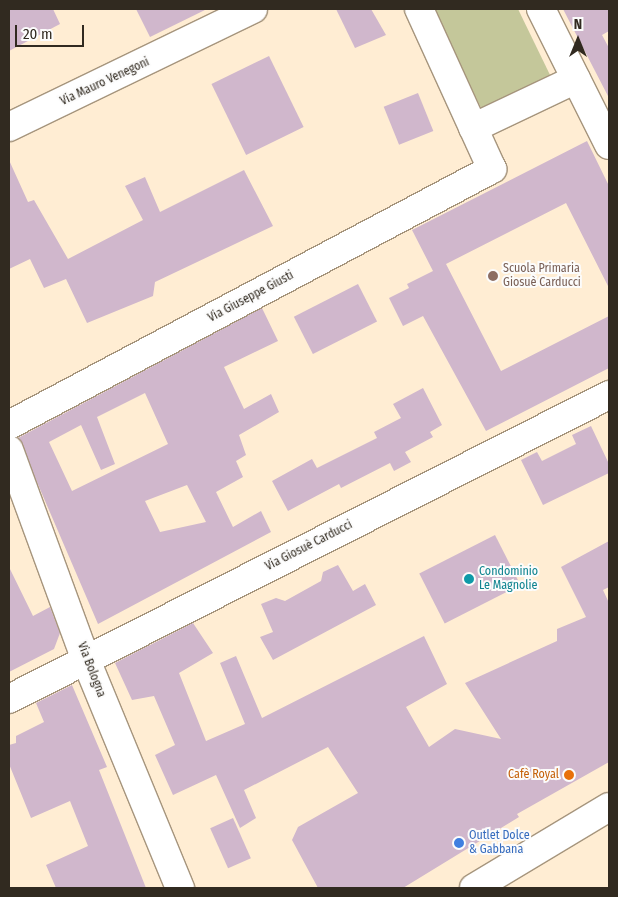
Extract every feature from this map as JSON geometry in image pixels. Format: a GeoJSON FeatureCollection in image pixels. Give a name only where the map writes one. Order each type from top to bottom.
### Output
{"type":"FeatureCollection","features":[{"type":"Feature","properties":{"kind":"street","name":"Via Mauro Venegoni"},"geometry":{"type":"LineString","coordinates":[[9,127],[253,9]]}},
{"type":"Feature","properties":{"kind":"street"},"geometry":{"type":"LineString","coordinates":[[419,9],[473,128],[576,79]]}},
{"type":"Feature","properties":{"kind":"street"},"geometry":{"type":"LineString","coordinates":[[541,9],[608,143]]}},
{"type":"Feature","properties":{"kind":"street","name":"Via Giuseppe Giusti"},"geometry":{"type":"LineString","coordinates":[[9,425],[492,169],[473,128]]}},
{"type":"Feature","properties":{"kind":"street","name":"Via Giosuè Carducci"},"geometry":{"type":"LineString","coordinates":[[9,699],[609,395]]}},
{"type":"Feature","properties":{"kind":"street","name":"Via Bologna"},"geometry":{"type":"LineString","coordinates":[[9,450],[86,660],[180,888]]}},
{"type":"Feature","properties":{"kind":"street"},"geometry":{"type":"LineString","coordinates":[[474,888],[609,807]]}},
{"type":"Feature","properties":{"kind":"green space"},"geometry":{"type":"Polygon","coordinates":[[[433,9],[518,9],[551,77],[482,110],[433,9]]]}},
{"type":"Feature","properties":{"kind":"building"},"geometry":{"type":"Polygon","coordinates":[[[9,9],[53,9],[60,24],[9,51],[9,9]]]}},
{"type":"Feature","properties":{"kind":"building"},"geometry":{"type":"Polygon","coordinates":[[[136,9],[207,9],[150,37],[136,9]]]}},
{"type":"Feature","properties":{"kind":"building"},"geometry":{"type":"Polygon","coordinates":[[[336,9],[371,9],[386,35],[355,48],[336,9]]]}},
{"type":"Feature","properties":{"kind":"building"},"geometry":{"type":"Polygon","coordinates":[[[563,9],[609,9],[609,31],[602,35],[609,48],[609,98],[563,9]]]}},
{"type":"Feature","properties":{"kind":"building"},"geometry":{"type":"Polygon","coordinates":[[[269,56],[304,127],[246,155],[211,84],[269,56]]]}},
{"type":"Feature","properties":{"kind":"building"},"geometry":{"type":"Polygon","coordinates":[[[418,93],[433,131],[399,145],[384,107],[418,93]]]}},
{"type":"Feature","properties":{"kind":"building"},"geometry":{"type":"Polygon","coordinates":[[[587,141],[609,186],[609,288],[566,203],[446,264],[501,371],[609,316],[609,368],[486,431],[423,316],[403,326],[389,298],[409,288],[407,284],[433,271],[412,230],[587,141]]]}},
{"type":"Feature","properties":{"kind":"building"},"geometry":{"type":"Polygon","coordinates":[[[9,160],[28,202],[34,200],[68,259],[143,220],[125,186],[145,177],[160,212],[244,170],[273,226],[155,282],[153,296],[87,323],[66,279],[44,288],[30,259],[9,269],[9,160]]]}},
{"type":"Feature","properties":{"kind":"building"},"geometry":{"type":"Polygon","coordinates":[[[358,284],[377,321],[313,354],[294,317],[358,284]]]}},
{"type":"Feature","properties":{"kind":"building"},"geometry":{"type":"Polygon","coordinates":[[[262,308],[278,341],[224,367],[244,409],[271,394],[279,412],[239,435],[246,455],[236,461],[243,477],[216,492],[233,527],[261,511],[271,532],[98,624],[18,438],[262,308]],[[145,393],[97,417],[115,464],[101,470],[81,425],[49,442],[72,491],[168,444],[145,393]],[[187,485],[145,501],[160,532],[206,522],[187,485]]]}},
{"type":"Feature","properties":{"kind":"building"},"geometry":{"type":"Polygon","coordinates":[[[423,388],[442,425],[430,432],[433,437],[405,452],[411,462],[394,471],[390,463],[341,488],[339,484],[288,511],[272,481],[312,459],[317,468],[377,438],[374,432],[401,418],[393,404],[423,388]]]}},
{"type":"Feature","properties":{"kind":"building"},"geometry":{"type":"Polygon","coordinates":[[[591,426],[609,464],[609,473],[543,505],[521,460],[537,452],[542,461],[576,444],[572,435],[591,426]]]}},
{"type":"Feature","properties":{"kind":"building","name":"Condominio Le Magnolie"},"geometry":{"type":"Polygon","coordinates":[[[495,535],[520,585],[445,623],[419,574],[495,535]]]}},
{"type":"Feature","properties":{"kind":"building"},"geometry":{"type":"Polygon","coordinates":[[[609,541],[609,587],[603,590],[609,603],[609,762],[517,814],[519,817],[403,888],[318,888],[292,840],[298,827],[358,793],[328,747],[244,790],[256,818],[240,828],[216,775],[173,795],[155,755],[175,745],[154,696],[132,700],[115,663],[193,623],[213,653],[179,673],[206,741],[245,724],[220,663],[236,656],[262,718],[424,636],[447,684],[406,707],[429,747],[455,729],[501,739],[465,683],[557,641],[557,629],[586,617],[561,567],[609,541]]]}},
{"type":"Feature","properties":{"kind":"building"},"geometry":{"type":"Polygon","coordinates":[[[338,565],[353,591],[365,584],[376,605],[273,660],[260,637],[273,632],[261,604],[276,598],[285,601],[321,581],[323,572],[338,565]]]}},
{"type":"Feature","properties":{"kind":"building"},"geometry":{"type":"Polygon","coordinates":[[[9,567],[33,616],[50,607],[60,633],[54,649],[9,672],[9,567]]]}},
{"type":"Feature","properties":{"kind":"building"},"geometry":{"type":"Polygon","coordinates":[[[72,685],[107,767],[99,770],[146,888],[56,888],[46,865],[88,846],[70,801],[31,818],[9,764],[9,745],[16,743],[16,736],[44,722],[36,703],[72,685]]]}},
{"type":"Feature","properties":{"kind":"building"},"geometry":{"type":"Polygon","coordinates":[[[233,818],[251,858],[228,868],[210,828],[233,818]]]}},
{"type":"Feature","properties":{"kind":"place","name":"Scuola Primaria Giosuè Carducci"},"geometry":{"type":"Point","coordinates":[493,276]}},
{"type":"Feature","properties":{"kind":"place","name":"Condominio Le Magnolie"},"geometry":{"type":"Point","coordinates":[469,579]}},
{"type":"Feature","properties":{"kind":"place","name":"Cafè Royal"},"geometry":{"type":"Point","coordinates":[569,775]}},
{"type":"Feature","properties":{"kind":"place","name":"Outlet Dolce & Gabbana"},"geometry":{"type":"Point","coordinates":[459,843]}}]}
